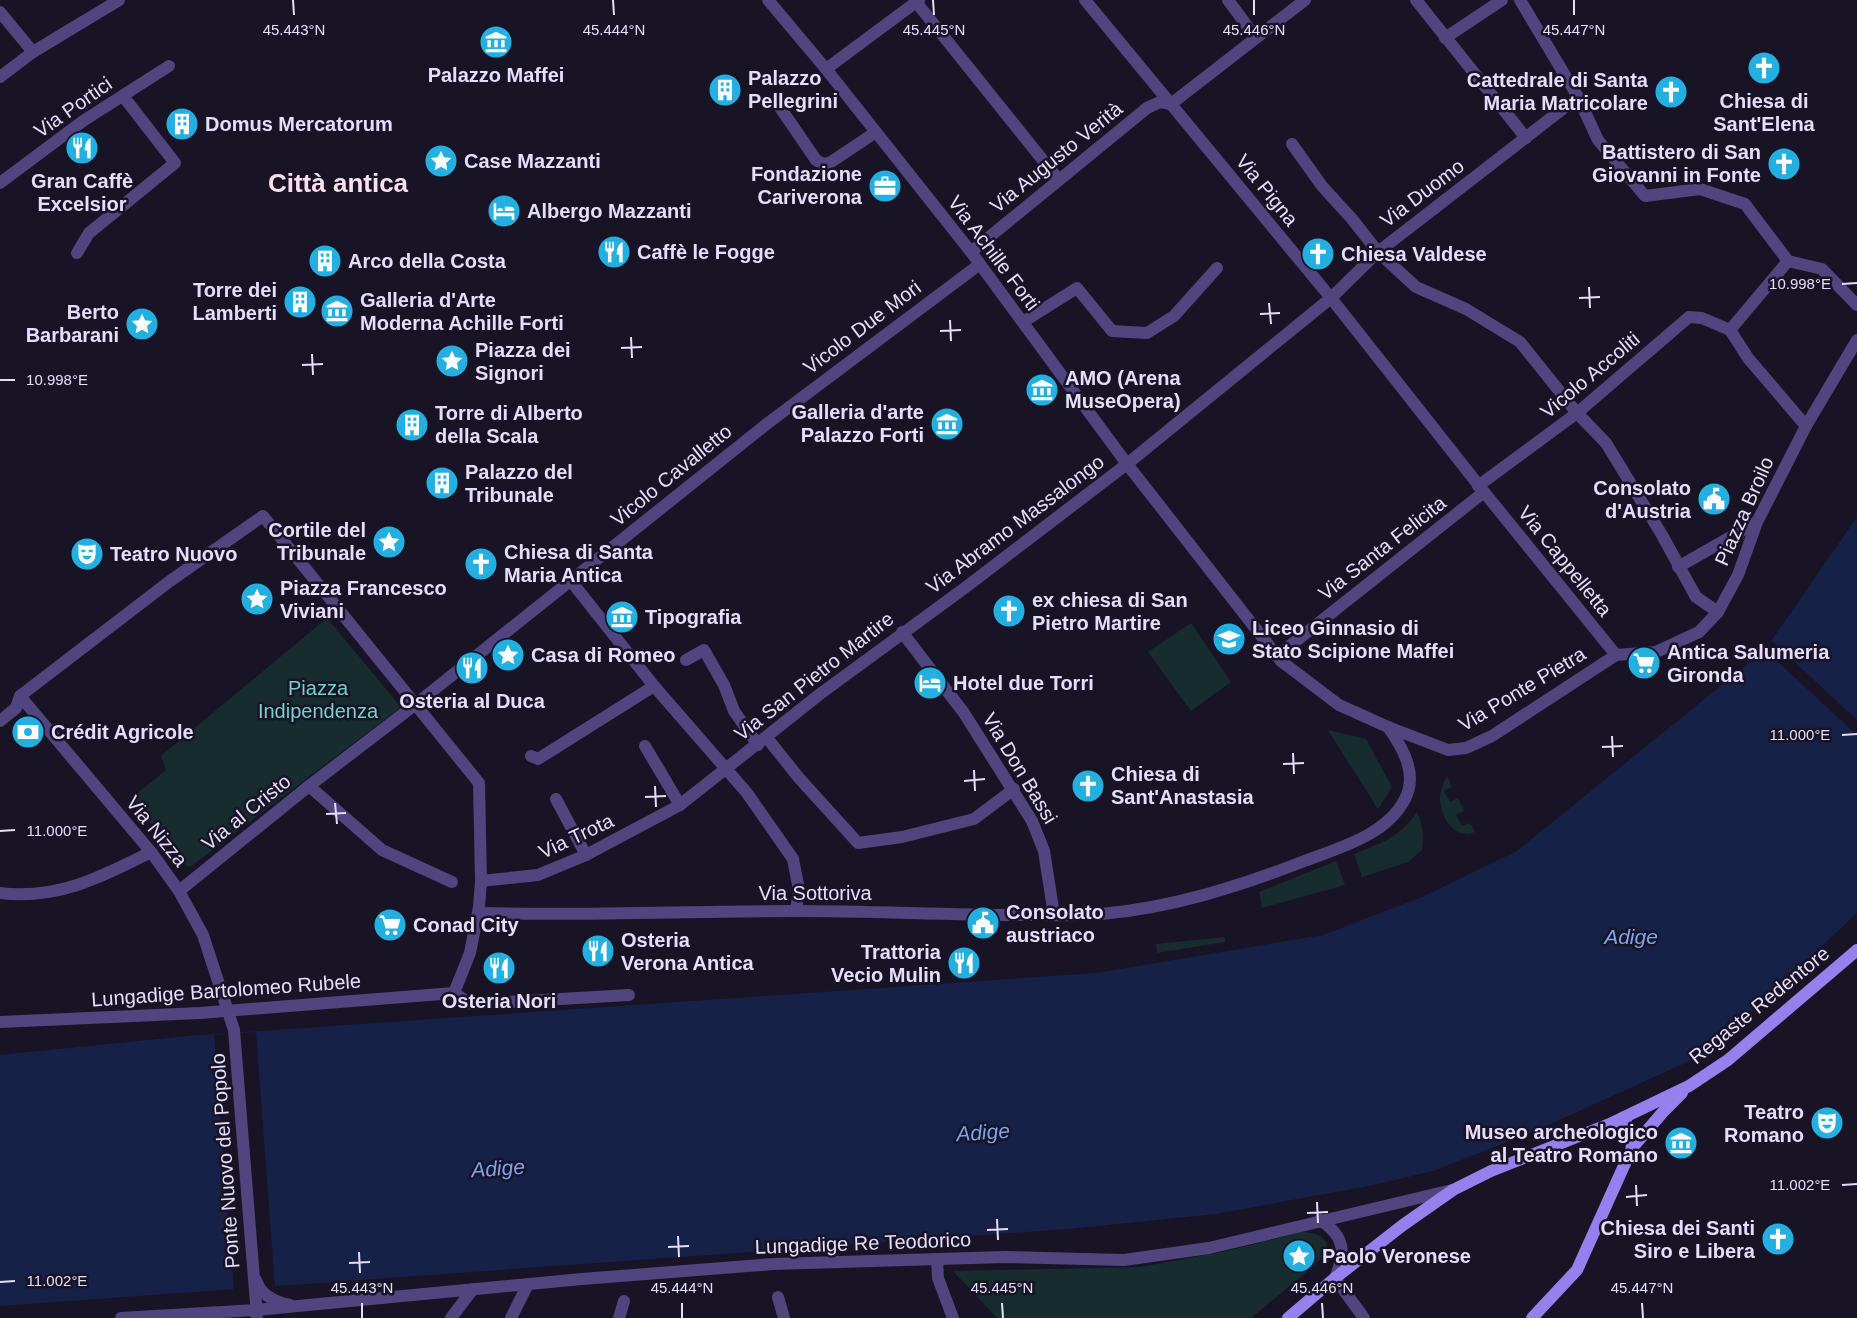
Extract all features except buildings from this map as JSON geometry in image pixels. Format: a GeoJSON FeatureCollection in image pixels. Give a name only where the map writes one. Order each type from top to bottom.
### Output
{"type":"FeatureCollection","features":[{"type":"Feature","properties":{"kind":"main road","name":"Regaste Redentore"},"geometry":{"type":"LineString","coordinates":[[1288,1318],[1402,1225],[1453,1190],[1491,1171],[1624,1117],[1689,1086],[1728,1060],[1857,950]]}},
{"type":"Feature","properties":{"kind":"main road"},"geometry":{"type":"LineString","coordinates":[[1532,1318],[1577,1270],[1632,1148],[1689,1086]]}},
{"type":"Feature","properties":{"kind":"main road"},"geometry":{"type":"LineString","coordinates":[[1624,1117],[1630,1133],[1632,1148]]}},
{"type":"Feature","properties":{"kind":"street"},"geometry":{"type":"LineString","coordinates":[[0,77],[33,52],[119,0]]}},
{"type":"Feature","properties":{"kind":"street","name":"Via Achille Forti"},"geometry":{"type":"LineString","coordinates":[[768,0],[826,69],[971,252],[1127,464]]}},
{"type":"Feature","properties":{"kind":"street","name":"Via Pigna"},"geometry":{"type":"LineString","coordinates":[[1085,0],[1331,298],[1481,489]]}},
{"type":"Feature","properties":{"kind":"street"},"geometry":{"type":"LineString","coordinates":[[1228,0],[1256,38]]}},
{"type":"Feature","properties":{"kind":"street"},"geometry":{"type":"LineString","coordinates":[[1171,104],[1305,0]]}},
{"type":"Feature","properties":{"kind":"street"},"geometry":{"type":"LineString","coordinates":[[1416,0],[1526,138]]}},
{"type":"Feature","properties":{"kind":"street"},"geometry":{"type":"LineString","coordinates":[[1445,38],[1502,0]]}},
{"type":"Feature","properties":{"kind":"street"},"geometry":{"type":"LineString","coordinates":[[1520,0],[1578,97],[1598,140],[1645,196],[1700,189],[1745,204],[1788,261],[1822,269],[1857,305]]}},
{"type":"Feature","properties":{"kind":"street"},"geometry":{"type":"LineString","coordinates":[[826,69],[918,1],[1058,180]]}},
{"type":"Feature","properties":{"kind":"street"},"geometry":{"type":"LineString","coordinates":[[0,12],[33,52]]}},
{"type":"Feature","properties":{"kind":"street","name":"Via Portici"},"geometry":{"type":"LineString","coordinates":[[0,183],[83,121],[169,66]]}},
{"type":"Feature","properties":{"kind":"street"},"geometry":{"type":"LineString","coordinates":[[76,254],[89,233],[174,163],[123,96]]}},
{"type":"Feature","properties":{"kind":"street","name":"Via Duomo"},"geometry":{"type":"LineString","coordinates":[[1127,464],[1331,298],[1378,252],[1578,97]]}},
{"type":"Feature","properties":{"kind":"street","name":"Via Augusto Verità"},"geometry":{"type":"LineString","coordinates":[[971,252],[1147,108],[1160,102],[1171,104]]}},
{"type":"Feature","properties":{"kind":"street"},"geometry":{"type":"LineString","coordinates":[[777,103],[816,160],[823,164],[831,162],[876,132]]}},
{"type":"Feature","properties":{"kind":"street"},"geometry":{"type":"LineString","coordinates":[[1292,144],[1322,186],[1378,252],[1416,287],[1466,309],[1520,342],[1577,413],[1606,443],[1662,535],[1696,597],[1718,612]]}},
{"type":"Feature","properties":{"kind":"street"},"geometry":{"type":"LineString","coordinates":[[1788,261],[1730,330],[1748,358],[1806,426]]}},
{"type":"Feature","properties":{"kind":"street","name":"Vicolo Due Mori"},"geometry":{"type":"LineString","coordinates":[[768,423],[980,264]]}},
{"type":"Feature","properties":{"kind":"street"},"geometry":{"type":"LineString","coordinates":[[1023,322],[1077,288],[1112,332],[1148,333],[1174,316],[1217,268]]}},
{"type":"Feature","properties":{"kind":"street","name":"Vicolo Accoliti"},"geometry":{"type":"LineString","coordinates":[[1481,489],[1577,413],[1689,317],[1702,318],[1730,330]]}},
{"type":"Feature","properties":{"kind":"street","name":"Piazza Broilo"},"geometry":{"type":"LineString","coordinates":[[1718,612],[1738,575],[1756,522],[1806,426],[1857,340]]}},
{"type":"Feature","properties":{"kind":"street","name":"Vicolo Cavalletto"},"geometry":{"type":"LineString","coordinates":[[416,704],[768,423]]}},
{"type":"Feature","properties":{"kind":"street","name":"Via Abramo Massalongo"},"geometry":{"type":"LineString","coordinates":[[927,616],[1127,464]]}},
{"type":"Feature","properties":{"kind":"street","name":"Via Ponte Pietra"},"geometry":{"type":"LineString","coordinates":[[1127,464],[1281,661],[1339,705],[1388,728],[1448,750],[1466,748],[1491,736],[1616,655],[1656,652],[1699,632],[1718,612]]}},
{"type":"Feature","properties":{"kind":"street","name":"Via Cappelletta"},"geometry":{"type":"LineString","coordinates":[[1481,489],[1616,655]]}},
{"type":"Feature","properties":{"kind":"street","name":"Via Santa Felicita"},"geometry":{"type":"LineString","coordinates":[[1277,656],[1481,489]]}},
{"type":"Feature","properties":{"kind":"street"},"geometry":{"type":"LineString","coordinates":[[0,721],[16,708],[20,696],[170,581],[263,516],[479,783],[481,881],[478,914],[470,953],[454,993],[471,1004],[629,995]]}},
{"type":"Feature","properties":{"kind":"street"},"geometry":{"type":"LineString","coordinates":[[1678,567],[1756,522]]}},
{"type":"Feature","properties":{"kind":"street"},"geometry":{"type":"LineString","coordinates":[[571,581],[654,686],[747,793],[793,859],[799,890],[796,911]]}},
{"type":"Feature","properties":{"kind":"street","name":"Via San Pietro Martire"},"geometry":{"type":"LineString","coordinates":[[680,805],[820,694],[927,616]]}},
{"type":"Feature","properties":{"kind":"street","name":"Via Don Bassi"},"geometry":{"type":"LineString","coordinates":[[902,632],[964,713],[1032,820],[1044,851],[1054,915]]}},
{"type":"Feature","properties":{"kind":"street"},"geometry":{"type":"LineString","coordinates":[[686,660],[704,650],[724,686],[734,711],[799,777],[858,843],[902,837],[974,819],[1014,789]]}},
{"type":"Feature","properties":{"kind":"street"},"geometry":{"type":"LineString","coordinates":[[531,756],[538,759],[654,686]]}},
{"type":"Feature","properties":{"kind":"street","name":"Via Nizza"},"geometry":{"type":"LineString","coordinates":[[20,696],[151,852],[179,891],[203,935],[227,1011]]}},
{"type":"Feature","properties":{"kind":"street","name":"Via al Cristo"},"geometry":{"type":"LineString","coordinates":[[179,891],[309,786],[416,704]]}},
{"type":"Feature","properties":{"kind":"street","name":"Via Sottoriva"},"geometry":{"type":"LineString","coordinates":[[478,914],[613,915],[796,911],[1054,915],[1100,914],[1150,908],[1255,880],[1357,841],[1388,821],[1406,798],[1410,784],[1409,766],[1401,746],[1388,728]]}},
{"type":"Feature","properties":{"kind":"street"},"geometry":{"type":"LineString","coordinates":[[645,746],[680,805]]}},
{"type":"Feature","properties":{"kind":"street"},"geometry":{"type":"LineString","coordinates":[[309,786],[382,850],[452,882]]}},
{"type":"Feature","properties":{"kind":"street"},"geometry":{"type":"LineString","coordinates":[[556,799],[586,855]]}},
{"type":"Feature","properties":{"kind":"street","name":"Via Trota"},"geometry":{"type":"LineString","coordinates":[[481,881],[538,874],[586,855],[680,805]]}},
{"type":"Feature","properties":{"kind":"street"},"geometry":{"type":"LineString","coordinates":[[0,893],[21,895],[64,889],[93,881],[151,852]]}},
{"type":"Feature","properties":{"kind":"street","name":"Lungadige Bartolomeo Rubele"},"geometry":{"type":"LineString","coordinates":[[0,1022],[227,1011],[454,993]]}},
{"type":"Feature","properties":{"kind":"street","name":"Ponte Nuovo del Popolo"},"geometry":{"type":"LineString","coordinates":[[227,1011],[234,1030],[257,1314]]}},
{"type":"Feature","properties":{"kind":"street","name":"Lungadige Re Teodorico"},"geometry":{"type":"LineString","coordinates":[[121,1318],[257,1314],[304,1306],[473,1289],[773,1264],[1005,1257],[1124,1260],[1209,1248],[1453,1190]]}},
{"type":"Feature","properties":{"kind":"street"},"geometry":{"type":"LineString","coordinates":[[1320,1220],[1333,1229],[1342,1247],[1341,1264],[1335,1278],[1365,1318]]}},
{"type":"Feature","properties":{"kind":"street"},"geometry":{"type":"LineString","coordinates":[[937,1259],[938,1278],[953,1318]]}},
{"type":"Feature","properties":{"kind":"street","name":"Lungadige Re Teodorico"},"geometry":{"type":"LineString","coordinates":[[253,1270],[258,1285],[268,1297],[279,1302],[304,1306]]}},
{"type":"Feature","properties":{"kind":"street"},"geometry":{"type":"LineString","coordinates":[[511,1318],[528,1284]]}},
{"type":"Feature","properties":{"kind":"street"},"geometry":{"type":"LineString","coordinates":[[451,1318],[473,1289]]}},
{"type":"Feature","properties":{"kind":"street"},"geometry":{"type":"LineString","coordinates":[[778,1297],[784,1318]]}},
{"type":"Feature","properties":{"kind":"street"},"geometry":{"type":"LineString","coordinates":[[619,1318],[624,1301]]}},
{"type":"Feature","properties":{"kind":"street"},"geometry":{"type":"LineString","coordinates":[[281,1318],[304,1306]]}},
{"type":"Feature","properties":{"kind":"green space","name":"Piazza Indipendenza"},"geometry":{"type":"Polygon","coordinates":[[[327,618],[401,707],[190,867],[187,866],[131,798],[166,770],[161,756],[327,618]]]}},
{"type":"Feature","properties":{"kind":"green space"},"geometry":{"type":"Polygon","coordinates":[[[1191,623],[1231,682],[1191,711],[1148,652],[1191,623]]]}},
{"type":"Feature","properties":{"kind":"green space"},"geometry":{"type":"Polygon","coordinates":[[[1328,730],[1366,739],[1392,787],[1378,809],[1328,730]]]}},
{"type":"Feature","properties":{"kind":"green space"},"geometry":{"type":"Polygon","coordinates":[[[1447,776],[1452,787],[1444,791],[1450,802],[1458,798],[1464,811],[1456,815],[1462,826],[1470,823],[1475,832],[1468,834],[1455,830],[1443,814],[1440,799],[1447,776]]]}},
{"type":"Feature","properties":{"kind":"green space"},"geometry":{"type":"Polygon","coordinates":[[[1417,812],[1421,821],[1422,850],[1408,862],[1362,877],[1354,854],[1397,834],[1417,812]]]}},
{"type":"Feature","properties":{"kind":"green space"},"geometry":{"type":"Polygon","coordinates":[[[1336,861],[1345,885],[1262,908],[1259,892],[1336,861]]]}},
{"type":"Feature","properties":{"kind":"green space"},"geometry":{"type":"Polygon","coordinates":[[[1225,937],[1225,942],[1157,953],[1156,944],[1225,937]]]}},
{"type":"Feature","properties":{"kind":"green space"},"geometry":{"type":"Polygon","coordinates":[[[1301,1232],[1322,1237],[1327,1243],[1324,1254],[1314,1266],[1251,1318],[997,1318],[953,1271],[1140,1267],[1227,1251],[1301,1232]]]}},
{"type":"Feature","properties":{"kind":"water","name":"Adige"},"geometry":{"type":"Polygon","coordinates":[[[1857,517],[1857,913],[1707,1053],[1533,1132],[1433,1171],[1374,1185],[1216,1214],[1068,1229],[0,1306],[0,1055],[188,1036],[1096,973],[1323,935],[1422,897],[1517,851],[1765,650],[1857,517]]]}},
{"type":"Feature","properties":{"kind":"pier"},"geometry":{"type":"Polygon","coordinates":[[[1772,641],[1857,720],[1857,735],[1765,650],[1772,641]]]}},
{"type":"Feature","properties":{"kind":"pier"},"geometry":{"type":"Polygon","coordinates":[[[256,1032],[275,1287],[234,1290],[214,1035],[256,1032]]]}},
{"type":"Feature","properties":{"kind":"place","name":"Palazzo Maffei"},"geometry":{"type":"Point","coordinates":[496,42]}},
{"type":"Feature","properties":{"kind":"place","name":"Chiesa di Sant'Elena"},"geometry":{"type":"Point","coordinates":[1764,68]}},
{"type":"Feature","properties":{"kind":"place","name":"Palazzo Pellegrini"},"geometry":{"type":"Point","coordinates":[725,90]}},
{"type":"Feature","properties":{"kind":"place","name":"Cattedrale di Santa Maria Matricolare"},"geometry":{"type":"Point","coordinates":[1671,92]}},
{"type":"Feature","properties":{"kind":"place","name":"Domus Mercatorum"},"geometry":{"type":"Point","coordinates":[182,124]}},
{"type":"Feature","properties":{"kind":"place","name":"Gran Caffè Excelsior"},"geometry":{"type":"Point","coordinates":[82,148]}},
{"type":"Feature","properties":{"kind":"place","name":"Case Mazzanti"},"geometry":{"type":"Point","coordinates":[441,161]}},
{"type":"Feature","properties":{"kind":"place","name":"Battistero di San Giovanni in Fonte"},"geometry":{"type":"Point","coordinates":[1784,164]}},
{"type":"Feature","properties":{"kind":"place","name":"Fondazione Cariverona"},"geometry":{"type":"Point","coordinates":[885,186]}},
{"type":"Feature","properties":{"kind":"place","name":"Albergo Mazzanti"},"geometry":{"type":"Point","coordinates":[504,211]}},
{"type":"Feature","properties":{"kind":"place","name":"Caffè le Fogge"},"geometry":{"type":"Point","coordinates":[614,252]}},
{"type":"Feature","properties":{"kind":"place","name":"Chiesa Valdese"},"geometry":{"type":"Point","coordinates":[1318,254]}},
{"type":"Feature","properties":{"kind":"place","name":"Arco della Costa"},"geometry":{"type":"Point","coordinates":[325,261]}},
{"type":"Feature","properties":{"kind":"place","name":"Torre dei Lamberti"},"geometry":{"type":"Point","coordinates":[300,302]}},
{"type":"Feature","properties":{"kind":"place","name":"Galleria d'Arte Moderna Achille Forti"},"geometry":{"type":"Point","coordinates":[337,311]}},
{"type":"Feature","properties":{"kind":"place","name":"Berto Barbarani"},"geometry":{"type":"Point","coordinates":[142,324]}},
{"type":"Feature","properties":{"kind":"place","name":"Piazza dei Signori"},"geometry":{"type":"Point","coordinates":[452,361]}},
{"type":"Feature","properties":{"kind":"place","name":"AMO (Arena MuseOpera)"},"geometry":{"type":"Point","coordinates":[1042,390]}},
{"type":"Feature","properties":{"kind":"place","name":"Galleria d'arte Palazzo Forti"},"geometry":{"type":"Point","coordinates":[947,424]}},
{"type":"Feature","properties":{"kind":"place","name":"Torre di Alberto della Scala"},"geometry":{"type":"Point","coordinates":[412,425]}},
{"type":"Feature","properties":{"kind":"place","name":"Palazzo del Tribunale"},"geometry":{"type":"Point","coordinates":[442,483]}},
{"type":"Feature","properties":{"kind":"place","name":"Consolato d'Austria"},"geometry":{"type":"Point","coordinates":[1714,499]}},
{"type":"Feature","properties":{"kind":"place","name":"Cortile del Tribunale"},"geometry":{"type":"Point","coordinates":[389,542]}},
{"type":"Feature","properties":{"kind":"place","name":"Teatro Nuovo"},"geometry":{"type":"Point","coordinates":[87,554]}},
{"type":"Feature","properties":{"kind":"place","name":"Chiesa di Santa Maria Antica"},"geometry":{"type":"Point","coordinates":[481,564]}},
{"type":"Feature","properties":{"kind":"place","name":"Piazza Francesco Viviani"},"geometry":{"type":"Point","coordinates":[257,599]}},
{"type":"Feature","properties":{"kind":"place","name":"ex chiesa di San Pietro Martire"},"geometry":{"type":"Point","coordinates":[1009,611]}},
{"type":"Feature","properties":{"kind":"place","name":"Tipografia"},"geometry":{"type":"Point","coordinates":[622,617]}},
{"type":"Feature","properties":{"kind":"place","name":"Liceo Ginnasio di Stato Scipione Maffei"},"geometry":{"type":"Point","coordinates":[1229,639]}},
{"type":"Feature","properties":{"kind":"place","name":"Casa di Romeo"},"geometry":{"type":"Point","coordinates":[508,655]}},
{"type":"Feature","properties":{"kind":"place","name":"Antica Salumeria Gironda"},"geometry":{"type":"Point","coordinates":[1644,663]}},
{"type":"Feature","properties":{"kind":"place","name":"Osteria al Duca"},"geometry":{"type":"Point","coordinates":[472,668]}},
{"type":"Feature","properties":{"kind":"place","name":"Hotel due Torri"},"geometry":{"type":"Point","coordinates":[930,683]}},
{"type":"Feature","properties":{"kind":"place","name":"Crédit Agricole"},"geometry":{"type":"Point","coordinates":[28,732]}},
{"type":"Feature","properties":{"kind":"place","name":"Chiesa di Sant'Anastasia"},"geometry":{"type":"Point","coordinates":[1088,786]}},
{"type":"Feature","properties":{"kind":"place","name":"Consolato austriaco"},"geometry":{"type":"Point","coordinates":[983,923]}},
{"type":"Feature","properties":{"kind":"place","name":"Conad City"},"geometry":{"type":"Point","coordinates":[390,925]}},
{"type":"Feature","properties":{"kind":"place","name":"Osteria Verona Antica"},"geometry":{"type":"Point","coordinates":[598,951]}},
{"type":"Feature","properties":{"kind":"place","name":"Trattoria Vecio Mulin"},"geometry":{"type":"Point","coordinates":[964,963]}},
{"type":"Feature","properties":{"kind":"place","name":"Osteria Nori"},"geometry":{"type":"Point","coordinates":[499,968]}},
{"type":"Feature","properties":{"kind":"place","name":"Teatro Romano"},"geometry":{"type":"Point","coordinates":[1827,1123]}},
{"type":"Feature","properties":{"kind":"place","name":"Museo archeologico al Teatro Romano"},"geometry":{"type":"Point","coordinates":[1681,1143]}},
{"type":"Feature","properties":{"kind":"place","name":"Chiesa dei Santi Siro e Libera"},"geometry":{"type":"Point","coordinates":[1778,1239]}},
{"type":"Feature","properties":{"kind":"place","name":"Paolo Veronese"},"geometry":{"type":"Point","coordinates":[1299,1256]}},
{"type":"Feature","properties":{"kind":"district","name":"Città antica"},"geometry":{"type":"Point","coordinates":[338,183]}}]}
